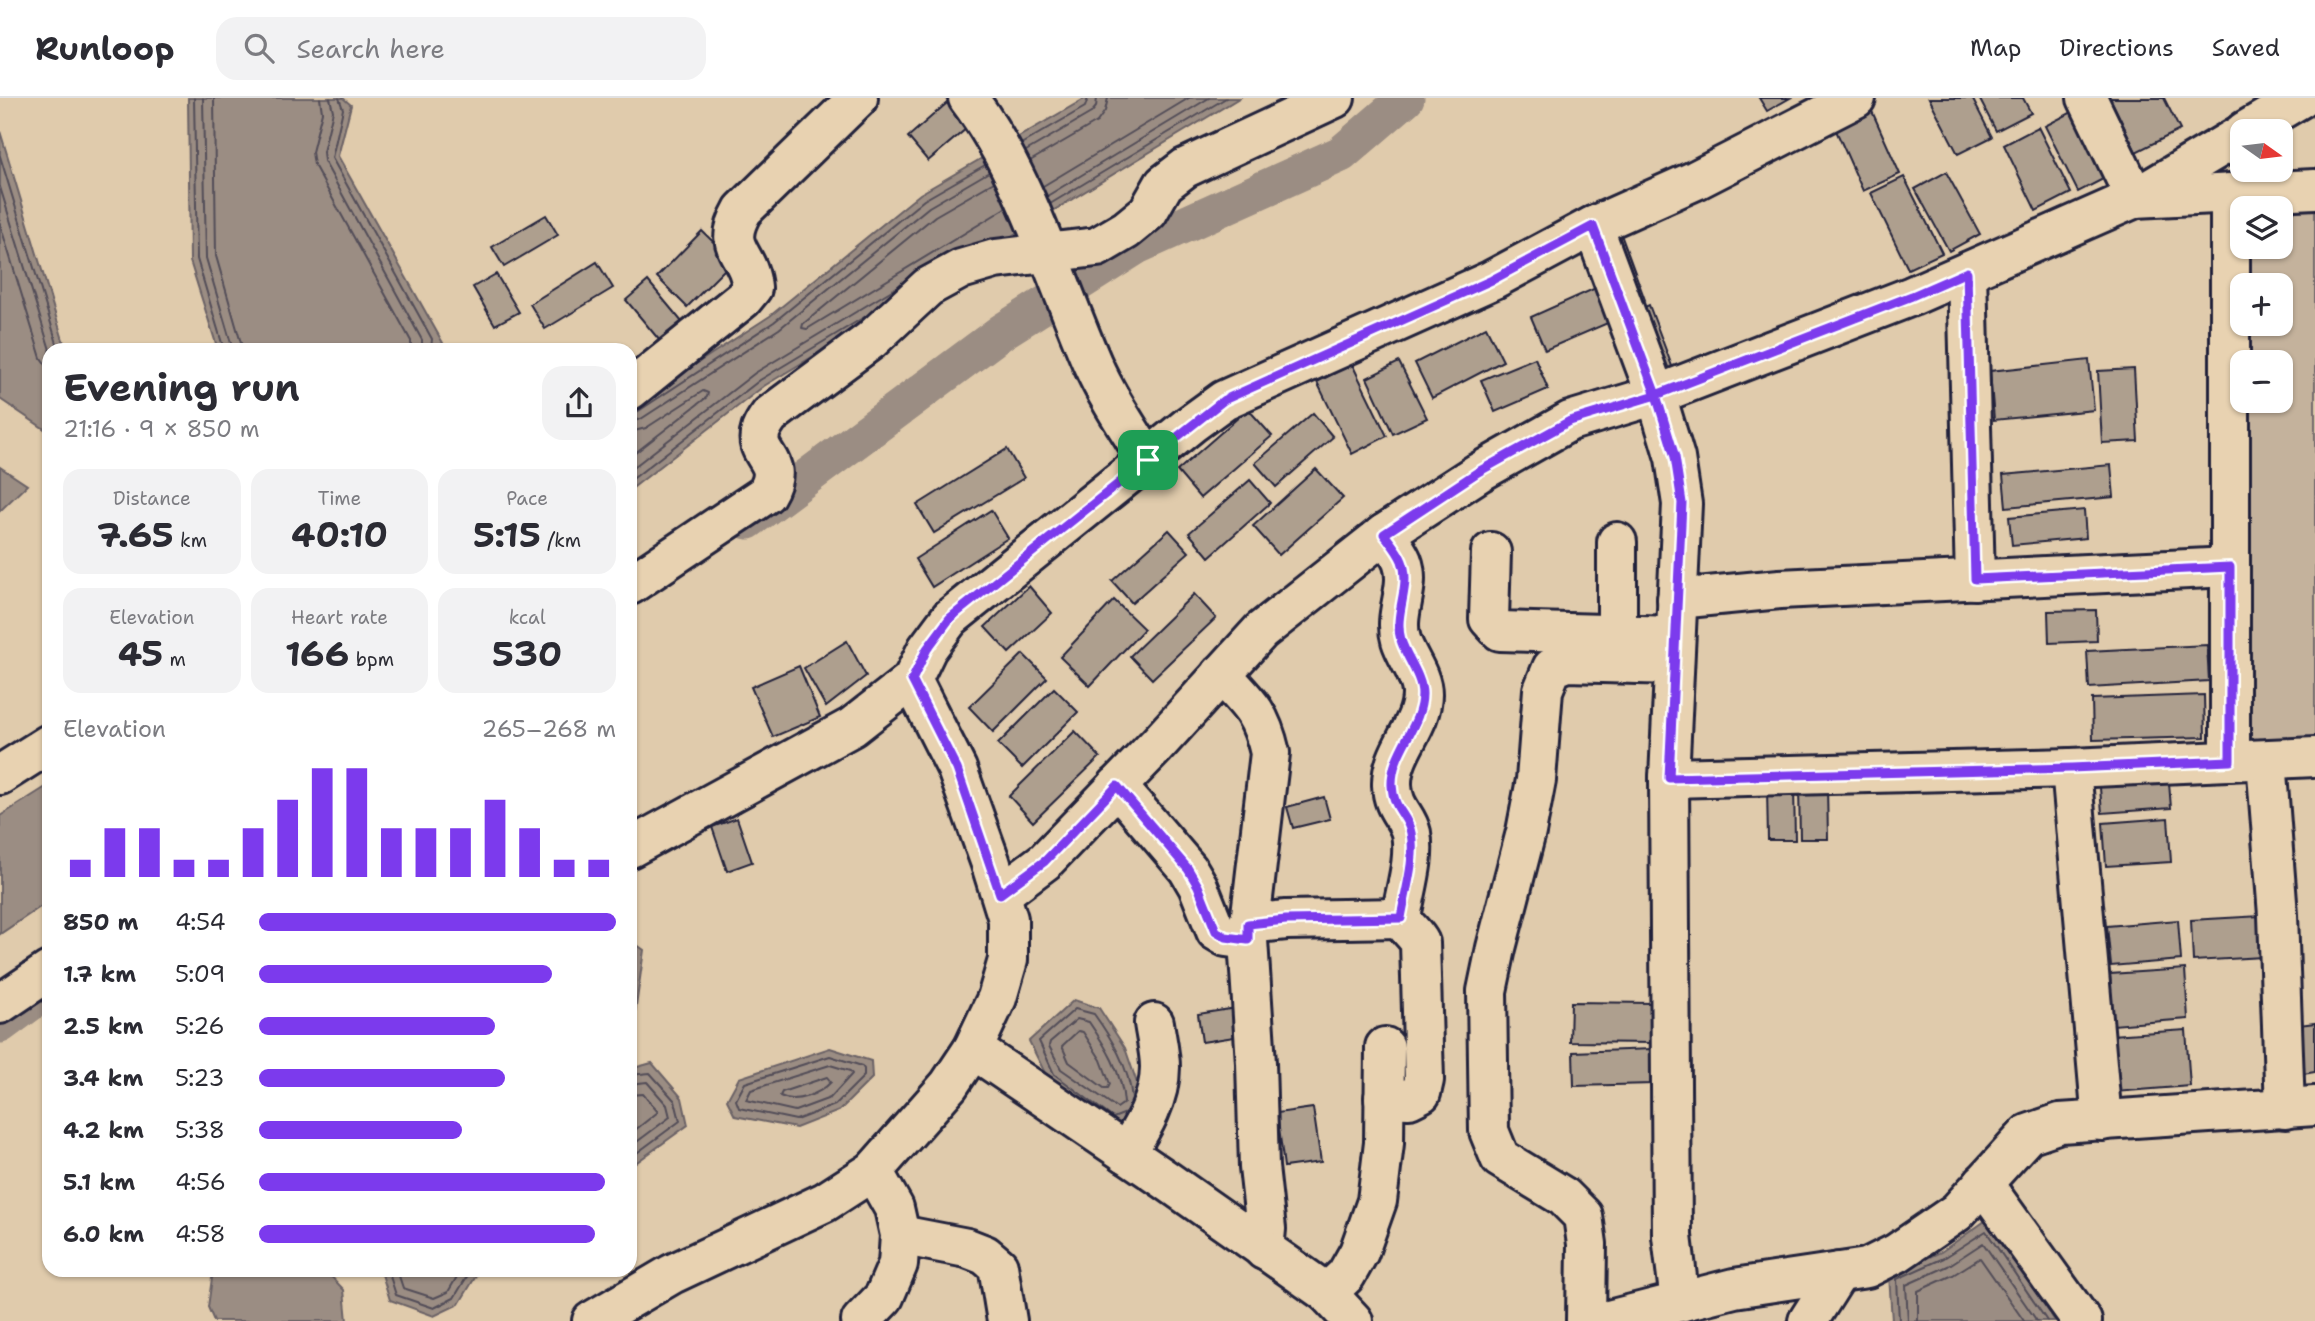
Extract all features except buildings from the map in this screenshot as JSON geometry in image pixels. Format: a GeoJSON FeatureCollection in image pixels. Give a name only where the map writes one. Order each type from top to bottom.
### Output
{"type":"FeatureCollection","features":[{"type":"Feature","properties":{"kind":"street"},"geometry":{"type":"LineString","coordinates":[[637,384],[743,299],[752,288],[751,274],[733,241],[734,225],[743,211],[858,98]]}},
{"type":"Feature","properties":{"kind":"street"},"geometry":{"type":"LineString","coordinates":[[968,98],[1001,150],[1093,366],[1112,403],[1148,460]]}},
{"type":"Feature","properties":{"kind":"street"},"geometry":{"type":"LineString","coordinates":[[637,580],[765,494],[773,482],[774,469],[759,443],[761,429],[770,415],[871,340],[928,287],[961,269],[995,259],[1051,263],[1097,247],[1126,230],[1148,212],[1164,184],[1185,168],[1335,98]]}},
{"type":"Feature","properties":{"kind":"street"},"geometry":{"type":"LineString","coordinates":[[637,844],[852,726],[912,680],[927,649],[950,618],[1224,400],[1492,280],[1593,226],[1696,180],[1856,98]]}},
{"type":"Feature","properties":{"kind":"street"},"geometry":{"type":"LineString","coordinates":[[2087,98],[2134,198]]}},
{"type":"Feature","properties":{"kind":"street"},"geometry":{"type":"LineString","coordinates":[[2266,119],[2301,98]]}},
{"type":"Feature","properties":{"kind":"street"},"geometry":{"type":"LineString","coordinates":[[1000,894],[1045,861],[1261,631],[1384,534],[1478,472],[1570,421],[1656,395],[1967,272],[2134,198],[2230,140]]}},
{"type":"Feature","properties":{"kind":"street"},"geometry":{"type":"LineString","coordinates":[[2134,198],[2315,189]]}},
{"type":"Feature","properties":{"kind":"street"},"geometry":{"type":"LineString","coordinates":[[1605,1321],[1734,1288],[1867,1268],[1897,1253],[1957,1212],[2028,1134],[2060,1123],[2300,1107],[2278,915],[2248,760],[2230,567],[2230,193]]}},
{"type":"Feature","properties":{"kind":"street"},"geometry":{"type":"LineString","coordinates":[[1593,226],[1656,395],[1675,457],[1682,503],[1669,778],[1672,1236],[1680,1302]]}},
{"type":"Feature","properties":{"kind":"street"},"geometry":{"type":"LineString","coordinates":[[1967,272],[1975,579]]}},
{"type":"Feature","properties":{"kind":"street"},"geometry":{"type":"LineString","coordinates":[[1384,534],[1401,559],[1405,574],[1398,618],[1400,638],[1422,694],[1417,715],[1394,763],[1392,783],[1394,804],[1411,830],[1413,848],[1401,918],[1420,943],[1424,1080],[1420,1093],[1409,1099],[1384,1098]]}},
{"type":"Feature","properties":{"kind":"street"},"geometry":{"type":"LineString","coordinates":[[1617,542],[1617,633]]}},
{"type":"Feature","properties":{"kind":"street"},"geometry":{"type":"LineString","coordinates":[[1491,552],[1489,619],[1500,631],[1676,633]]}},
{"type":"Feature","properties":{"kind":"street"},"geometry":{"type":"LineString","coordinates":[[1586,1321],[1587,1244],[1583,1216],[1564,1197],[1500,1158],[1489,1131],[1488,991],[1496,948],[1526,832],[1536,780],[1543,690],[1552,668],[1676,633],[1780,589],[2230,567]]}},
{"type":"Feature","properties":{"kind":"street"},"geometry":{"type":"LineString","coordinates":[[1221,674],[1255,710],[1265,729],[1270,753],[1248,932],[1259,1167],[1266,1229],[1264,1250]]}},
{"type":"Feature","properties":{"kind":"street"},"geometry":{"type":"LineString","coordinates":[[592,1321],[672,1274],[825,1202],[873,1171],[949,1085],[973,1049],[997,998],[1008,960],[1008,919],[957,769],[912,680]]}},
{"type":"Feature","properties":{"kind":"street"},"geometry":{"type":"LineString","coordinates":[[0,775],[42,748]]}},
{"type":"Feature","properties":{"kind":"street"},"geometry":{"type":"LineString","coordinates":[[1669,778],[2071,768],[2315,757]]}},
{"type":"Feature","properties":{"kind":"street"},"geometry":{"type":"LineString","coordinates":[[2071,768],[2102,1121]]}},
{"type":"Feature","properties":{"kind":"street"},"geometry":{"type":"LineString","coordinates":[[1117,786],[1188,869],[1198,886],[1216,931],[1226,937],[1286,920],[1401,918]]}},
{"type":"Feature","properties":{"kind":"street"},"geometry":{"type":"LineString","coordinates":[[0,1004],[42,976]]}},
{"type":"Feature","properties":{"kind":"street"},"geometry":{"type":"LineString","coordinates":[[1126,1153],[1144,1125],[1156,1095],[1160,1066],[1154,1023]]}},
{"type":"Feature","properties":{"kind":"street"},"geometry":{"type":"LineString","coordinates":[[973,1049],[1264,1250],[1335,1310],[1346,1275],[1370,1226],[1382,1172],[1385,1047]]}},
{"type":"Feature","properties":{"kind":"street"},"geometry":{"type":"LineString","coordinates":[[861,1321],[884,1297],[898,1264],[900,1235],[894,1208],[873,1171]]}},
{"type":"Feature","properties":{"kind":"street"},"geometry":{"type":"LineString","coordinates":[[1983,1183],[2082,1321]]}},
{"type":"Feature","properties":{"kind":"street"},"geometry":{"type":"LineString","coordinates":[[900,1235],[967,1248],[985,1255],[998,1266],[1007,1321]]}},
{"type":"Feature","properties":{"kind":"street"},"geometry":{"type":"LineString","coordinates":[[1808,1321],[1839,1272]]}},
{"type":"Feature","properties":{"kind":"shaded area"},"geometry":{"type":"Polygon","coordinates":[[[2315,208],[2315,749],[2244,753],[2247,413],[2293,413],[2293,350],[2247,350],[2247,336],[2293,336],[2293,273],[2247,273],[2248,259],[2293,259],[2293,209],[2315,208]]]}},
{"type":"Feature","properties":{"kind":"water"},"geometry":{"type":"Polygon","coordinates":[[[188,98],[343,98],[351,105],[338,156],[443,343],[216,343],[190,261],[188,98]]]}},
{"type":"Feature","properties":{"kind":"water"},"geometry":{"type":"Polygon","coordinates":[[[1086,98],[1239,98],[764,386],[637,485],[637,402],[770,316],[920,194],[1086,98]]]}},
{"type":"Feature","properties":{"kind":"water"},"geometry":{"type":"Polygon","coordinates":[[[0,131],[64,343],[42,343],[42,427],[0,399],[0,131]]]}},
{"type":"Feature","properties":{"kind":"water"},"geometry":{"type":"Polygon","coordinates":[[[0,467],[27,485],[0,511],[0,467]]]}},
{"type":"Feature","properties":{"kind":"water"},"geometry":{"type":"Polygon","coordinates":[[[42,789],[42,906],[0,934],[0,816],[42,789]]]}},
{"type":"Feature","properties":{"kind":"water"},"geometry":{"type":"Polygon","coordinates":[[[637,945],[644,950],[637,1000],[637,945]]]}},
{"type":"Feature","properties":{"kind":"water"},"geometry":{"type":"Polygon","coordinates":[[[1074,1000],[1099,1008],[1125,1048],[1138,1086],[1141,1113],[1114,1127],[1048,1079],[1029,1041],[1074,1000]]]}},
{"type":"Feature","properties":{"kind":"water"},"geometry":{"type":"Polygon","coordinates":[[[830,1048],[871,1061],[872,1078],[839,1111],[796,1128],[735,1116],[727,1100],[739,1078],[830,1048]]]}},
{"type":"Feature","properties":{"kind":"water"},"geometry":{"type":"Polygon","coordinates":[[[652,1063],[682,1098],[688,1125],[637,1162],[637,1067],[652,1063]]]}},
{"type":"Feature","properties":{"kind":"water"},"geometry":{"type":"Polygon","coordinates":[[[1988,1219],[2055,1321],[1892,1321],[1889,1275],[1941,1252],[1988,1219]]]}},
{"type":"Feature","properties":{"kind":"water"},"geometry":{"type":"Polygon","coordinates":[[[212,1277],[332,1277],[344,1290],[347,1321],[214,1321],[208,1307],[212,1277]]]}},
{"type":"Feature","properties":{"kind":"water"},"geometry":{"type":"Polygon","coordinates":[[[383,1277],[475,1277],[459,1304],[434,1316],[390,1300],[383,1277]]]}},
{"type":"Feature","properties":{"kind":"waterway"},"geometry":{"type":"LineString","coordinates":[[748,521],[1003,331],[1137,246],[1341,154],[1406,98]]}},
{"type":"Feature","properties":{"kind":"waterway"},"geometry":{"type":"LineString","coordinates":[[0,1025],[42,994]]}},
{"type":"Feature","properties":{"kind":"route"},"geometry":{"type":"LineString","coordinates":[[1148,460],[950,618],[927,649],[912,680],[957,769],[1000,894],[1045,861],[1117,786],[1188,869],[1198,886],[1209,920],[1216,931],[1226,937],[1248,940],[1248,924],[1286,920],[1401,918],[1413,848],[1411,830],[1394,804],[1392,783],[1394,763],[1417,715],[1422,694],[1400,638],[1398,618],[1405,574],[1401,559],[1384,534],[1478,472],[1570,421],[1656,395],[1675,457],[1682,503],[1669,778],[2071,768],[2230,761],[2230,567],[1975,579],[1967,272],[1656,395],[1593,226],[1492,280],[1224,400],[1148,460]]}}]}
